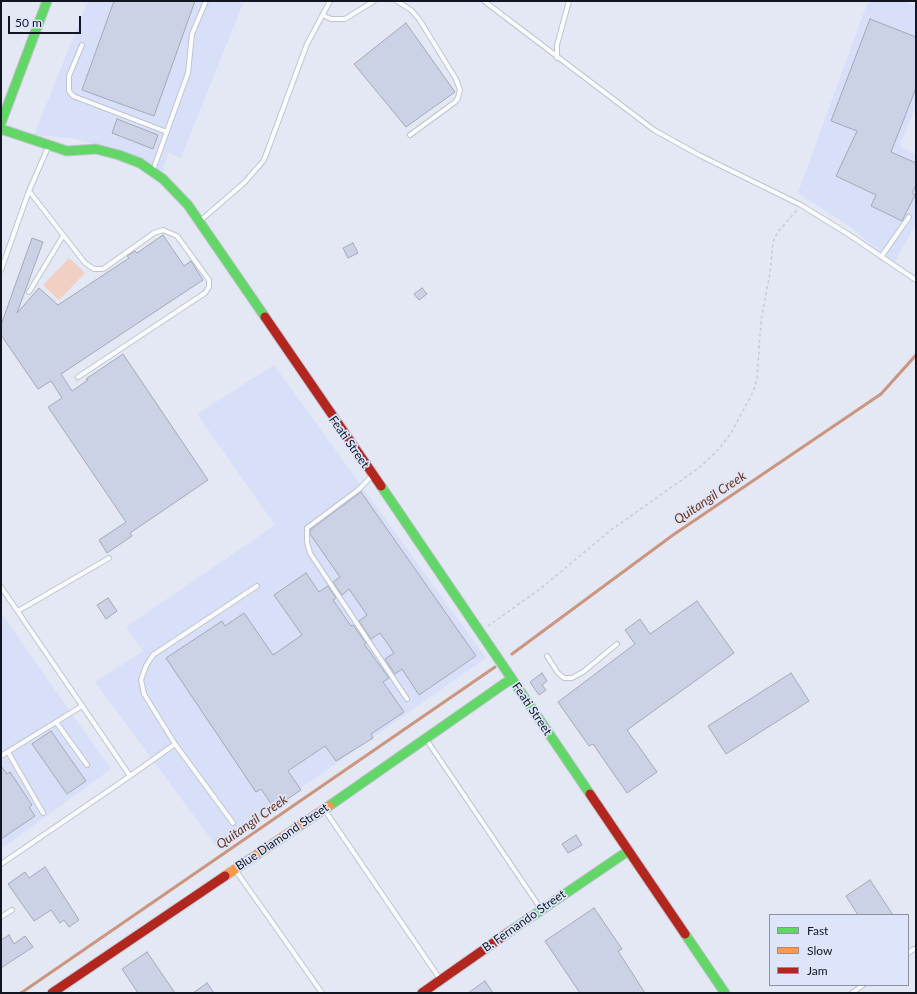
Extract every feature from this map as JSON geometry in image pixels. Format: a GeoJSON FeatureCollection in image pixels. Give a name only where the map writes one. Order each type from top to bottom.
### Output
{"type":"FeatureCollection","features":[{"type":"Feature","properties":{"kind":"street"},"geometry":{"type":"LineString","coordinates":[[1,123],[47,1]]}},
{"type":"Feature","properties":{"kind":"street","name":"Feati Street"},"geometry":{"type":"LineString","coordinates":[[1,129],[67,151],[86,149],[108,151],[140,163],[152,170],[176,191],[199,221],[372,476],[480,631],[725,993]]}},
{"type":"Feature","properties":{"kind":"street","name":"Blue Diamond Street"},"geometry":{"type":"LineString","coordinates":[[52,993],[324,809],[512,679]]}},
{"type":"Feature","properties":{"kind":"street","name":"B. Fernando Street"},"geometry":{"type":"LineString","coordinates":[[422,993],[541,909],[628,851]]}},
{"type":"Feature","properties":{"kind":"lane"},"geometry":{"type":"LineString","coordinates":[[152,170],[168,132],[188,73],[192,34],[206,1]]}},
{"type":"Feature","properties":{"kind":"lane"},"geometry":{"type":"LineString","coordinates":[[199,221],[248,178],[264,160],[307,44],[330,1]]}},
{"type":"Feature","properties":{"kind":"lane"},"geometry":{"type":"LineString","coordinates":[[323,15],[331,20],[345,19],[374,1]]}},
{"type":"Feature","properties":{"kind":"lane"},"geometry":{"type":"LineString","coordinates":[[398,1],[411,10],[419,20],[456,79],[460,90],[458,98],[455,102],[410,135]]}},
{"type":"Feature","properties":{"kind":"lane"},"geometry":{"type":"LineString","coordinates":[[484,1],[557,58],[654,130],[699,156],[801,205],[916,280]]}},
{"type":"Feature","properties":{"kind":"lane"},"geometry":{"type":"LineString","coordinates":[[557,58],[557,45],[569,1]]}},
{"type":"Feature","properties":{"kind":"lane"},"geometry":{"type":"LineString","coordinates":[[82,44],[69,76],[69,91],[73,96],[168,132]]}},
{"type":"Feature","properties":{"kind":"lane"},"geometry":{"type":"LineString","coordinates":[[1,270],[29,191],[49,145]]}},
{"type":"Feature","properties":{"kind":"lane"},"geometry":{"type":"LineString","coordinates":[[29,191],[85,263],[94,268],[103,269],[154,233],[163,230],[171,232],[177,236],[209,280],[209,286],[205,293],[78,377]]}},
{"type":"Feature","properties":{"kind":"lane"},"geometry":{"type":"LineString","coordinates":[[882,257],[909,217]]}},
{"type":"Feature","properties":{"kind":"lane"},"geometry":{"type":"LineString","coordinates":[[29,292],[64,236]]}},
{"type":"Feature","properties":{"kind":"lane"},"geometry":{"type":"LineString","coordinates":[[372,476],[358,490],[307,528],[307,542],[310,553],[407,699]]}},
{"type":"Feature","properties":{"kind":"lane"},"geometry":{"type":"LineString","coordinates":[[18,611],[109,558]]}},
{"type":"Feature","properties":{"kind":"lane"},"geometry":{"type":"LineString","coordinates":[[233,823],[175,744],[144,694],[141,680],[146,666],[153,655],[257,586]]}},
{"type":"Feature","properties":{"kind":"lane"},"geometry":{"type":"LineString","coordinates":[[1,587],[130,776]]}},
{"type":"Feature","properties":{"kind":"lane"},"geometry":{"type":"LineString","coordinates":[[547,656],[558,673],[564,678],[572,678],[583,672],[617,644]]}},
{"type":"Feature","properties":{"kind":"lane"},"geometry":{"type":"LineString","coordinates":[[1,756],[82,706]]}},
{"type":"Feature","properties":{"kind":"lane"},"geometry":{"type":"LineString","coordinates":[[56,722],[87,765]]}},
{"type":"Feature","properties":{"kind":"lane"},"geometry":{"type":"LineString","coordinates":[[425,739],[541,909]]}},
{"type":"Feature","properties":{"kind":"lane"},"geometry":{"type":"LineString","coordinates":[[1,864],[175,744]]}},
{"type":"Feature","properties":{"kind":"lane"},"geometry":{"type":"LineString","coordinates":[[8,752],[43,813]]}},
{"type":"Feature","properties":{"kind":"lane"},"geometry":{"type":"LineString","coordinates":[[324,809],[440,980]]}},
{"type":"Feature","properties":{"kind":"lane"},"geometry":{"type":"LineString","coordinates":[[235,869],[322,993]]}},
{"type":"Feature","properties":{"kind":"lane"},"geometry":{"type":"LineString","coordinates":[[1,917],[12,910]]}},
{"type":"Feature","properties":{"kind":"lane"},"geometry":{"type":"LineString","coordinates":[[909,953],[914,949]]}},
{"type":"Feature","properties":{"kind":"lane"},"geometry":{"type":"LineString","coordinates":[[852,993],[862,986]]}},
{"type":"Feature","properties":{"kind":"path"},"geometry":{"type":"LineString","coordinates":[[480,631],[540,589],[611,530],[700,467],[724,442],[739,420],[756,385],[761,321],[770,273],[773,242],[778,233],[801,205]]}},
{"type":"Feature","properties":{"kind":"shaded area"},"geometry":{"type":"Polygon","coordinates":[[[88,1],[244,1],[181,158],[168,153],[163,171],[106,147],[71,138],[34,135],[88,1]]]}},
{"type":"Feature","properties":{"kind":"shaded area"},"geometry":{"type":"Polygon","coordinates":[[[868,1],[902,1],[916,6],[916,106],[900,146],[916,155],[916,224],[894,263],[850,227],[798,193],[868,1]]]}},
{"type":"Feature","properties":{"kind":"shaded area"},"geometry":{"type":"Polygon","coordinates":[[[69,258],[85,273],[59,300],[43,285],[69,258]]]}},
{"type":"Feature","properties":{"kind":"shaded area"},"geometry":{"type":"Polygon","coordinates":[[[274,365],[486,658],[217,847],[95,682],[143,651],[126,627],[275,525],[197,414],[274,365]]]}},
{"type":"Feature","properties":{"kind":"shaded area"},"geometry":{"type":"Polygon","coordinates":[[[1,613],[111,769],[1,849],[1,613]]]}},
{"type":"Feature","properties":{"kind":"building"},"geometry":{"type":"Polygon","coordinates":[[[114,1],[195,1],[154,116],[82,90],[114,1]]]}},
{"type":"Feature","properties":{"kind":"building"},"geometry":{"type":"Polygon","coordinates":[[[870,19],[916,37],[916,88],[891,152],[916,163],[916,185],[912,193],[915,195],[902,221],[871,206],[876,195],[836,176],[857,131],[831,121],[870,19]]]}},
{"type":"Feature","properties":{"kind":"building"},"geometry":{"type":"Polygon","coordinates":[[[406,23],[455,92],[406,127],[354,64],[406,23]]]}},
{"type":"Feature","properties":{"kind":"building"},"geometry":{"type":"Polygon","coordinates":[[[117,119],[158,135],[153,149],[112,133],[117,119]]]}},
{"type":"Feature","properties":{"kind":"building"},"geometry":{"type":"Polygon","coordinates":[[[163,235],[184,266],[191,261],[203,280],[61,374],[72,391],[88,380],[86,379],[123,354],[208,480],[130,533],[132,536],[107,553],[99,540],[126,522],[48,407],[62,398],[51,381],[38,389],[1,335],[1,325],[32,238],[43,242],[17,313],[39,288],[58,305],[129,258],[127,256],[135,251],[137,253],[163,235]]]}},
{"type":"Feature","properties":{"kind":"building"},"geometry":{"type":"Polygon","coordinates":[[[353,243],[358,253],[348,258],[343,248],[353,243]]]}},
{"type":"Feature","properties":{"kind":"building"},"geometry":{"type":"Polygon","coordinates":[[[422,288],[427,294],[419,300],[414,294],[422,288]]]}},
{"type":"Feature","properties":{"kind":"building"},"geometry":{"type":"Polygon","coordinates":[[[361,492],[476,656],[419,695],[402,669],[395,674],[385,659],[394,653],[380,633],[371,639],[359,621],[367,615],[349,589],[342,595],[333,582],[340,577],[310,534],[310,530],[361,492]]]}},
{"type":"Feature","properties":{"kind":"building"},"geometry":{"type":"Polygon","coordinates":[[[306,573],[319,592],[328,586],[336,598],[333,600],[351,626],[353,625],[366,643],[364,644],[389,678],[383,682],[404,712],[371,734],[373,738],[336,761],[325,746],[288,771],[301,790],[274,808],[261,789],[256,792],[166,658],[222,621],[225,626],[244,613],[273,655],[302,635],[274,595],[306,573]]]}},
{"type":"Feature","properties":{"kind":"building"},"geometry":{"type":"Polygon","coordinates":[[[108,598],[117,611],[106,619],[97,605],[108,598]]]}},
{"type":"Feature","properties":{"kind":"building"},"geometry":{"type":"Polygon","coordinates":[[[697,601],[734,653],[627,730],[657,772],[627,793],[593,744],[589,746],[558,702],[635,644],[625,630],[640,619],[650,634],[697,601]]]}},
{"type":"Feature","properties":{"kind":"building"},"geometry":{"type":"Polygon","coordinates":[[[542,673],[547,681],[542,685],[546,690],[539,695],[530,682],[542,673]]]}},
{"type":"Feature","properties":{"kind":"building"},"geometry":{"type":"Polygon","coordinates":[[[791,673],[809,701],[726,754],[708,726],[791,673]]]}},
{"type":"Feature","properties":{"kind":"building"},"geometry":{"type":"Polygon","coordinates":[[[51,731],[86,781],[67,794],[32,744],[51,731]]]}},
{"type":"Feature","properties":{"kind":"building"},"geometry":{"type":"Polygon","coordinates":[[[1,766],[7,774],[10,772],[32,805],[29,807],[35,816],[1,839],[1,766]]]}},
{"type":"Feature","properties":{"kind":"building"},"geometry":{"type":"Polygon","coordinates":[[[576,835],[582,845],[568,853],[562,844],[576,835]]]}},
{"type":"Feature","properties":{"kind":"building"},"geometry":{"type":"Polygon","coordinates":[[[45,867],[79,920],[69,927],[64,920],[60,923],[51,910],[34,921],[8,884],[25,872],[29,878],[45,867]]]}},
{"type":"Feature","properties":{"kind":"building"},"geometry":{"type":"Polygon","coordinates":[[[870,880],[892,914],[857,914],[846,896],[870,880]]]}},
{"type":"Feature","properties":{"kind":"building"},"geometry":{"type":"Polygon","coordinates":[[[594,908],[622,949],[618,951],[645,993],[580,993],[545,941],[594,908]]]}},
{"type":"Feature","properties":{"kind":"building"},"geometry":{"type":"Polygon","coordinates":[[[9,935],[14,944],[25,936],[33,947],[1,968],[1,940],[9,935]]]}},
{"type":"Feature","properties":{"kind":"building"},"geometry":{"type":"Polygon","coordinates":[[[147,952],[175,993],[138,993],[122,969],[147,952]]]}},
{"type":"Feature","properties":{"kind":"building"},"geometry":{"type":"Polygon","coordinates":[[[485,981],[493,993],[468,993],[485,981]]]}},
{"type":"Feature","properties":{"kind":"building"},"geometry":{"type":"Polygon","coordinates":[[[207,983],[214,993],[193,993],[207,983]]]}},
{"type":"Feature","properties":{"kind":"waterway","name":"Quitangil Creek"},"geometry":{"type":"LineString","coordinates":[[512,654],[673,535],[881,394],[916,355]]}},
{"type":"Feature","properties":{"kind":"waterway","name":"Quitangil Creek"},"geometry":{"type":"LineString","coordinates":[[21,993],[495,667]]}},
{"type":"Feature","properties":{"kind":"traffic: fast"},"geometry":{"type":"LineString","coordinates":[[1,123],[47,1]]}},
{"type":"Feature","properties":{"kind":"traffic: fast"},"geometry":{"type":"LineString","coordinates":[[1,129],[67,151],[96,149],[119,155],[140,163],[163,179],[188,205],[265,317]]}},
{"type":"Feature","properties":{"kind":"traffic: fast"},"geometry":{"type":"LineString","coordinates":[[381,486],[590,794]]}},
{"type":"Feature","properties":{"kind":"traffic: fast"},"geometry":{"type":"LineString","coordinates":[[329,806],[511,679]]}},
{"type":"Feature","properties":{"kind":"traffic: fast"},"geometry":{"type":"LineString","coordinates":[[509,932],[628,851]]}},
{"type":"Feature","properties":{"kind":"traffic: fast"},"geometry":{"type":"LineString","coordinates":[[685,934],[725,993]]}},
{"type":"Feature","properties":{"kind":"traffic: slow"},"geometry":{"type":"LineString","coordinates":[[225,876],[329,806]]}},
{"type":"Feature","properties":{"kind":"traffic: jam"},"geometry":{"type":"LineString","coordinates":[[265,317],[381,486]]}},
{"type":"Feature","properties":{"kind":"traffic: jam"},"geometry":{"type":"LineString","coordinates":[[590,794],[685,934]]}},
{"type":"Feature","properties":{"kind":"traffic: jam"},"geometry":{"type":"LineString","coordinates":[[52,993],[225,876]]}},
{"type":"Feature","properties":{"kind":"traffic: jam"},"geometry":{"type":"LineString","coordinates":[[422,993],[509,932]]}}]}
